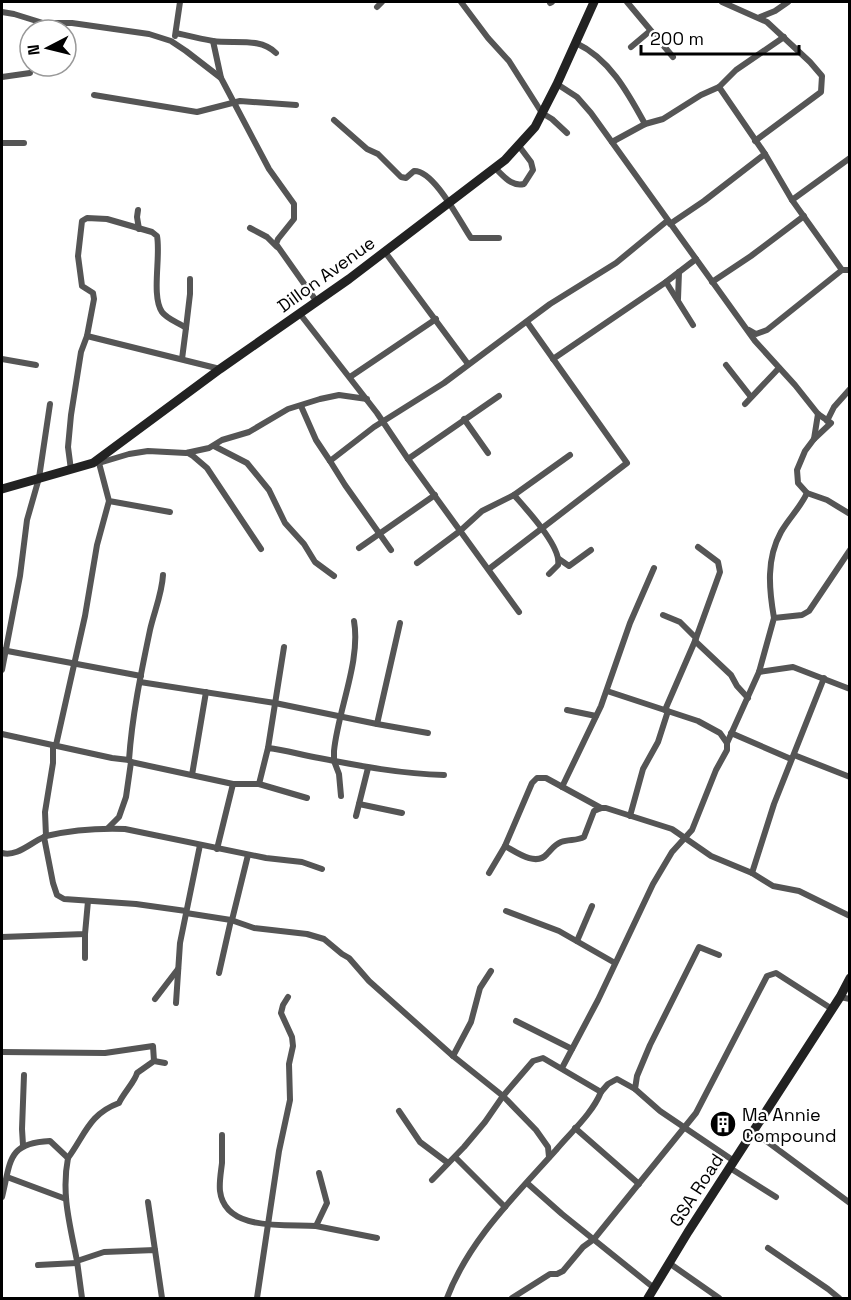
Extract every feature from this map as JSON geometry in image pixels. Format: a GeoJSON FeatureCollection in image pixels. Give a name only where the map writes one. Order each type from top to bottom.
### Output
{"type":"FeatureCollection","features":[{"type":"Feature","properties":{"kind":"street"},"geometry":{"type":"LineString","coordinates":[[171,41],[176,33],[180,2]]}},
{"type":"Feature","properties":{"kind":"street"},"geometry":{"type":"LineString","coordinates":[[461,2],[509,61],[542,113],[567,133]]}},
{"type":"Feature","properties":{"kind":"street"},"geometry":{"type":"LineString","coordinates":[[627,2],[673,57]]}},
{"type":"Feature","properties":{"kind":"street"},"geometry":{"type":"LineString","coordinates":[[722,2],[760,17],[822,76],[820,92],[755,141]]}},
{"type":"Feature","properties":{"kind":"street"},"geometry":{"type":"LineString","coordinates":[[760,17],[788,2]]}},
{"type":"Feature","properties":{"kind":"street","name":"Dillon Avenue"},"geometry":{"type":"LineString","coordinates":[[2,489],[96,463],[220,369],[385,252],[495,168],[519,146],[535,127],[576,43],[591,3]]}},
{"type":"Feature","properties":{"kind":"street"},"geometry":{"type":"LineString","coordinates":[[2,12],[43,23],[72,23],[133,31],[171,41],[221,78]]}},
{"type":"Feature","properties":{"kind":"street"},"geometry":{"type":"LineString","coordinates":[[631,47],[650,32]]}},
{"type":"Feature","properties":{"kind":"street"},"geometry":{"type":"LineString","coordinates":[[176,33],[213,41],[258,43],[271,47],[276,53]]}},
{"type":"Feature","properties":{"kind":"street"},"geometry":{"type":"LineString","coordinates":[[612,142],[645,124],[663,119],[701,95],[719,87],[736,69],[784,38]]}},
{"type":"Feature","properties":{"kind":"street"},"geometry":{"type":"LineString","coordinates":[[213,41],[221,78],[270,169],[294,204],[294,219],[276,242],[277,248]]}},
{"type":"Feature","properties":{"kind":"street"},"geometry":{"type":"LineString","coordinates":[[576,43],[587,48],[612,71],[645,124]]}},
{"type":"Feature","properties":{"kind":"street"},"geometry":{"type":"LineString","coordinates":[[2,76],[18,74]]}},
{"type":"Feature","properties":{"kind":"street"},"geometry":{"type":"LineString","coordinates":[[557,84],[577,97],[746,328],[818,414],[831,423],[814,439],[806,451],[798,470],[799,486],[807,493],[827,500],[849,514]]}},
{"type":"Feature","properties":{"kind":"street"},"geometry":{"type":"LineString","coordinates":[[719,87],[765,154],[792,200],[846,270],[816,289],[764,332],[756,334],[746,328]]}},
{"type":"Feature","properties":{"kind":"street"},"geometry":{"type":"LineString","coordinates":[[94,95],[197,112],[233,101],[250,100],[296,105]]}},
{"type":"Feature","properties":{"kind":"street"},"geometry":{"type":"LineString","coordinates":[[334,120],[361,144],[378,154],[401,177],[406,178],[412,171],[423,173],[450,202],[471,238],[499,238]]}},
{"type":"Feature","properties":{"kind":"street"},"geometry":{"type":"LineString","coordinates":[[2,143],[24,143]]}},
{"type":"Feature","properties":{"kind":"street"},"geometry":{"type":"LineString","coordinates":[[495,168],[515,185],[524,184],[533,170],[531,162],[519,146]]}},
{"type":"Feature","properties":{"kind":"street"},"geometry":{"type":"LineString","coordinates":[[330,461],[383,421],[444,383],[468,363],[571,290],[622,259],[669,222],[704,201],[765,154]]}},
{"type":"Feature","properties":{"kind":"street"},"geometry":{"type":"LineString","coordinates":[[792,200],[849,158]]}},
{"type":"Feature","properties":{"kind":"street"},"geometry":{"type":"LineString","coordinates":[[138,210],[140,229]]}},
{"type":"Feature","properties":{"kind":"street"},"geometry":{"type":"LineString","coordinates":[[712,282],[804,216]]}},
{"type":"Feature","properties":{"kind":"street"},"geometry":{"type":"LineString","coordinates":[[70,470],[68,447],[71,415],[81,352],[87,336],[94,299],[93,293],[82,286],[78,270],[82,221],[87,218],[100,218],[157,236],[159,246],[156,274],[161,310],[186,328]]}},
{"type":"Feature","properties":{"kind":"street"},"geometry":{"type":"LineString","coordinates":[[250,228],[267,237],[277,248],[317,302]]}},
{"type":"Feature","properties":{"kind":"street"},"geometry":{"type":"LineString","coordinates":[[385,252],[468,363]]}},
{"type":"Feature","properties":{"kind":"street"},"geometry":{"type":"LineString","coordinates":[[553,359],[696,259]]}},
{"type":"Feature","properties":{"kind":"street"},"geometry":{"type":"LineString","coordinates":[[678,300],[679,272]]}},
{"type":"Feature","properties":{"kind":"street"},"geometry":{"type":"LineString","coordinates":[[182,358],[190,279]]}},
{"type":"Feature","properties":{"kind":"street"},"geometry":{"type":"LineString","coordinates":[[666,282],[693,325]]}},
{"type":"Feature","properties":{"kind":"street"},"geometry":{"type":"LineString","coordinates":[[300,314],[367,399],[519,612]]}},
{"type":"Feature","properties":{"kind":"street"},"geometry":{"type":"LineString","coordinates":[[350,377],[436,320]]}},
{"type":"Feature","properties":{"kind":"street"},"geometry":{"type":"LineString","coordinates":[[489,569],[627,464],[527,322]]}},
{"type":"Feature","properties":{"kind":"street"},"geometry":{"type":"LineString","coordinates":[[87,336],[220,369]]}},
{"type":"Feature","properties":{"kind":"street"},"geometry":{"type":"LineString","coordinates":[[2,359],[36,365]]}},
{"type":"Feature","properties":{"kind":"street"},"geometry":{"type":"LineString","coordinates":[[726,365],[751,397]]}},
{"type":"Feature","properties":{"kind":"street"},"geometry":{"type":"LineString","coordinates":[[745,405],[779,368]]}},
{"type":"Feature","properties":{"kind":"street"},"geometry":{"type":"LineString","coordinates":[[827,421],[834,407],[849,389]]}},
{"type":"Feature","properties":{"kind":"street"},"geometry":{"type":"LineString","coordinates":[[367,399],[339,395],[320,399],[288,409],[249,432],[222,440],[214,446],[186,453],[148,451],[96,463],[109,501],[97,545],[85,616],[52,750],[53,763],[45,812],[45,836],[53,883],[57,895],[64,899],[136,904],[231,920],[254,927],[307,934],[324,939],[349,957],[369,981],[453,1056],[503,1096],[536,1130],[548,1147],[555,1151]]}},
{"type":"Feature","properties":{"kind":"street"},"geometry":{"type":"LineString","coordinates":[[408,459],[499,396]]}},
{"type":"Feature","properties":{"kind":"street"},"geometry":{"type":"LineString","coordinates":[[2,670],[20,576],[27,520],[39,478],[50,404]]}},
{"type":"Feature","properties":{"kind":"street"},"geometry":{"type":"LineString","coordinates":[[301,406],[316,440],[391,550]]}},
{"type":"Feature","properties":{"kind":"street"},"geometry":{"type":"LineString","coordinates":[[814,439],[818,414]]}},
{"type":"Feature","properties":{"kind":"street"},"geometry":{"type":"LineString","coordinates":[[464,419],[488,453]]}},
{"type":"Feature","properties":{"kind":"street"},"geometry":{"type":"LineString","coordinates":[[214,446],[247,463],[269,490],[285,523],[304,544],[315,562],[334,576]]}},
{"type":"Feature","properties":{"kind":"street"},"geometry":{"type":"LineString","coordinates":[[186,453],[207,468],[261,549]]}},
{"type":"Feature","properties":{"kind":"street"},"geometry":{"type":"LineString","coordinates":[[417,563],[460,531],[482,510],[514,495],[570,455]]}},
{"type":"Feature","properties":{"kind":"street"},"geometry":{"type":"LineString","coordinates":[[562,1068],[598,1000],[653,884],[672,852],[692,830],[716,770],[725,756],[731,733],[759,672],[774,618],[769,571],[772,554],[781,531],[801,506],[807,493]]}},
{"type":"Feature","properties":{"kind":"street"},"geometry":{"type":"LineString","coordinates":[[359,548],[435,495]]}},
{"type":"Feature","properties":{"kind":"street"},"geometry":{"type":"LineString","coordinates":[[514,495],[556,549],[558,564],[549,574]]}},
{"type":"Feature","properties":{"kind":"street"},"geometry":{"type":"LineString","coordinates":[[109,501],[170,512]]}},
{"type":"Feature","properties":{"kind":"street"},"geometry":{"type":"LineString","coordinates":[[630,816],[643,768],[658,742],[666,711],[696,639],[720,572],[718,562],[698,547]]}},
{"type":"Feature","properties":{"kind":"street"},"geometry":{"type":"LineString","coordinates":[[559,559],[569,566],[591,550]]}},
{"type":"Feature","properties":{"kind":"street"},"geometry":{"type":"LineString","coordinates":[[774,618],[802,615],[809,611],[849,550]]}},
{"type":"Feature","properties":{"kind":"street"},"geometry":{"type":"LineString","coordinates":[[562,787],[607,692],[630,623],[654,568]]}},
{"type":"Feature","properties":{"kind":"street"},"geometry":{"type":"LineString","coordinates":[[108,828],[118,817],[126,797],[132,725],[150,632],[163,586],[163,575]]}},
{"type":"Feature","properties":{"kind":"street"},"geometry":{"type":"LineString","coordinates":[[663,615],[680,622],[731,675],[748,698]]}},
{"type":"Feature","properties":{"kind":"street"},"geometry":{"type":"LineString","coordinates":[[341,796],[339,774],[334,761],[335,740],[352,663],[356,633],[354,621]]}},
{"type":"Feature","properties":{"kind":"street"},"geometry":{"type":"LineString","coordinates":[[377,724],[400,623]]}},
{"type":"Feature","properties":{"kind":"street"},"geometry":{"type":"LineString","coordinates":[[259,784],[268,748],[284,647]]}},
{"type":"Feature","properties":{"kind":"street"},"geometry":{"type":"LineString","coordinates":[[4,650],[228,697],[275,703],[428,733]]}},
{"type":"Feature","properties":{"kind":"street"},"geometry":{"type":"LineString","coordinates":[[759,672],[793,667],[849,689]]}},
{"type":"Feature","properties":{"kind":"street"},"geometry":{"type":"LineString","coordinates":[[752,873],[774,804],[824,678]]}},
{"type":"Feature","properties":{"kind":"street"},"geometry":{"type":"LineString","coordinates":[[192,775],[206,692]]}},
{"type":"Feature","properties":{"kind":"street"},"geometry":{"type":"LineString","coordinates":[[607,692],[698,721],[715,729],[727,743]]}},
{"type":"Feature","properties":{"kind":"street"},"geometry":{"type":"LineString","coordinates":[[567,710],[596,716]]}},
{"type":"Feature","properties":{"kind":"street"},"geometry":{"type":"LineString","coordinates":[[731,733],[849,777]]}},
{"type":"Feature","properties":{"kind":"street"},"geometry":{"type":"LineString","coordinates":[[2,734],[233,784],[259,784],[307,798]]}},
{"type":"Feature","properties":{"kind":"street"},"geometry":{"type":"LineString","coordinates":[[268,748],[290,750],[368,768],[444,775]]}},
{"type":"Feature","properties":{"kind":"street"},"geometry":{"type":"LineString","coordinates":[[356,816],[368,768]]}},
{"type":"Feature","properties":{"kind":"street"},"geometry":{"type":"LineString","coordinates":[[489,873],[504,846],[534,779],[538,777],[546,778],[601,808],[672,829],[711,856],[752,873],[773,886],[799,891],[849,916]]}},
{"type":"Feature","properties":{"kind":"street"},"geometry":{"type":"LineString","coordinates":[[217,849],[233,784]]}},
{"type":"Feature","properties":{"kind":"street"},"geometry":{"type":"LineString","coordinates":[[359,804],[402,813]]}},
{"type":"Feature","properties":{"kind":"street"},"geometry":{"type":"LineString","coordinates":[[504,846],[531,859],[539,860],[560,843],[584,837],[594,811],[601,808]]}},
{"type":"Feature","properties":{"kind":"street"},"geometry":{"type":"LineString","coordinates":[[2,853],[8,855],[16,853],[45,836],[108,828],[125,829],[248,855],[302,862],[322,869]]}},
{"type":"Feature","properties":{"kind":"street"},"geometry":{"type":"LineString","coordinates":[[176,1003],[180,943],[200,845]]}},
{"type":"Feature","properties":{"kind":"street"},"geometry":{"type":"LineString","coordinates":[[219,973],[248,855]]}},
{"type":"Feature","properties":{"kind":"street"},"geometry":{"type":"LineString","coordinates":[[85,958],[88,901]]}},
{"type":"Feature","properties":{"kind":"street"},"geometry":{"type":"LineString","coordinates":[[577,941],[592,906]]}},
{"type":"Feature","properties":{"kind":"street"},"geometry":{"type":"LineString","coordinates":[[506,911],[548,926],[615,963]]}},
{"type":"Feature","properties":{"kind":"street"},"geometry":{"type":"LineString","coordinates":[[2,937],[85,934]]}},
{"type":"Feature","properties":{"kind":"street"},"geometry":{"type":"LineString","coordinates":[[635,1089],[637,1076],[650,1045],[699,947],[719,955]]}},
{"type":"Feature","properties":{"kind":"street"},"geometry":{"type":"LineString","coordinates":[[155,999],[179,969]]}},
{"type":"Feature","properties":{"kind":"street"},"geometry":{"type":"LineString","coordinates":[[453,1056],[471,1022],[480,988],[491,971]]}},
{"type":"Feature","properties":{"kind":"street"},"geometry":{"type":"LineString","coordinates":[[512,1299],[550,1274],[563,1271],[583,1247],[594,1239],[684,1128],[705,1099],[767,976],[776,973],[832,1009]]}},
{"type":"Feature","properties":{"kind":"street","name":"GSA Road"},"geometry":{"type":"LineString","coordinates":[[648,1299],[832,1009],[845,998],[849,978]]}},
{"type":"Feature","properties":{"kind":"street"},"geometry":{"type":"LineString","coordinates":[[257,1299],[279,1151],[290,1100],[288,1064],[293,1046],[292,1037],[281,1013],[288,997]]}},
{"type":"Feature","properties":{"kind":"street"},"geometry":{"type":"LineString","coordinates":[[516,1021],[572,1048]]}},
{"type":"Feature","properties":{"kind":"street"},"geometry":{"type":"LineString","coordinates":[[2,1052],[105,1053],[153,1046],[154,1061]]}},
{"type":"Feature","properties":{"kind":"street"},"geometry":{"type":"LineString","coordinates":[[432,1180],[486,1122],[503,1096],[538,1058],[543,1058],[562,1068],[573,1077],[601,1092]]}},
{"type":"Feature","properties":{"kind":"street"},"geometry":{"type":"LineString","coordinates":[[154,1061],[165,1064]]}},
{"type":"Feature","properties":{"kind":"street"},"geometry":{"type":"LineString","coordinates":[[82,1299],[64,1181],[68,1158],[80,1137],[95,1118],[105,1108],[119,1103],[125,1090],[136,1079],[137,1073],[154,1061]]}},
{"type":"Feature","properties":{"kind":"street"},"geometry":{"type":"LineString","coordinates":[[23,1145],[24,1075]]}},
{"type":"Feature","properties":{"kind":"street"},"geometry":{"type":"LineString","coordinates":[[447,1299],[479,1240],[587,1114],[612,1080],[616,1079],[635,1089],[660,1111],[776,1197]]}},
{"type":"Feature","properties":{"kind":"street"},"geometry":{"type":"LineString","coordinates":[[399,1111],[420,1142],[448,1163]]}},
{"type":"Feature","properties":{"kind":"street"},"geometry":{"type":"LineString","coordinates":[[575,1128],[639,1184]]}},
{"type":"Feature","properties":{"kind":"street"},"geometry":{"type":"LineString","coordinates":[[753,1131],[849,1203]]}},
{"type":"Feature","properties":{"kind":"street"},"geometry":{"type":"LineString","coordinates":[[222,1135],[219,1188],[229,1212],[239,1218],[269,1225],[316,1226],[377,1238]]}},
{"type":"Feature","properties":{"kind":"street"},"geometry":{"type":"LineString","coordinates":[[2,1197],[14,1152],[23,1145],[50,1141],[68,1158]]}},
{"type":"Feature","properties":{"kind":"street"},"geometry":{"type":"LineString","coordinates":[[548,1147],[549,1158]]}},
{"type":"Feature","properties":{"kind":"street"},"geometry":{"type":"LineString","coordinates":[[454,1157],[505,1207]]}},
{"type":"Feature","properties":{"kind":"street"},"geometry":{"type":"LineString","coordinates":[[316,1226],[327,1203],[319,1173]]}},
{"type":"Feature","properties":{"kind":"street"},"geometry":{"type":"LineString","coordinates":[[7,1177],[66,1199]]}},
{"type":"Feature","properties":{"kind":"street"},"geometry":{"type":"LineString","coordinates":[[527,1183],[654,1288]]}},
{"type":"Feature","properties":{"kind":"street"},"geometry":{"type":"LineString","coordinates":[[148,1202],[162,1299]]}},
{"type":"Feature","properties":{"kind":"street"},"geometry":{"type":"LineString","coordinates":[[768,1248],[836,1297]]}},
{"type":"Feature","properties":{"kind":"street"},"geometry":{"type":"LineString","coordinates":[[38,1265],[77,1262],[104,1252],[154,1250]]}},
{"type":"Feature","properties":{"kind":"street"},"geometry":{"type":"LineString","coordinates":[[669,1263],[719,1299]]}},
{"type":"Feature","properties":{"kind":"place","name":"Ma Annie Compound"},"geometry":{"type":"Point","coordinates":[723,1124]}}]}
